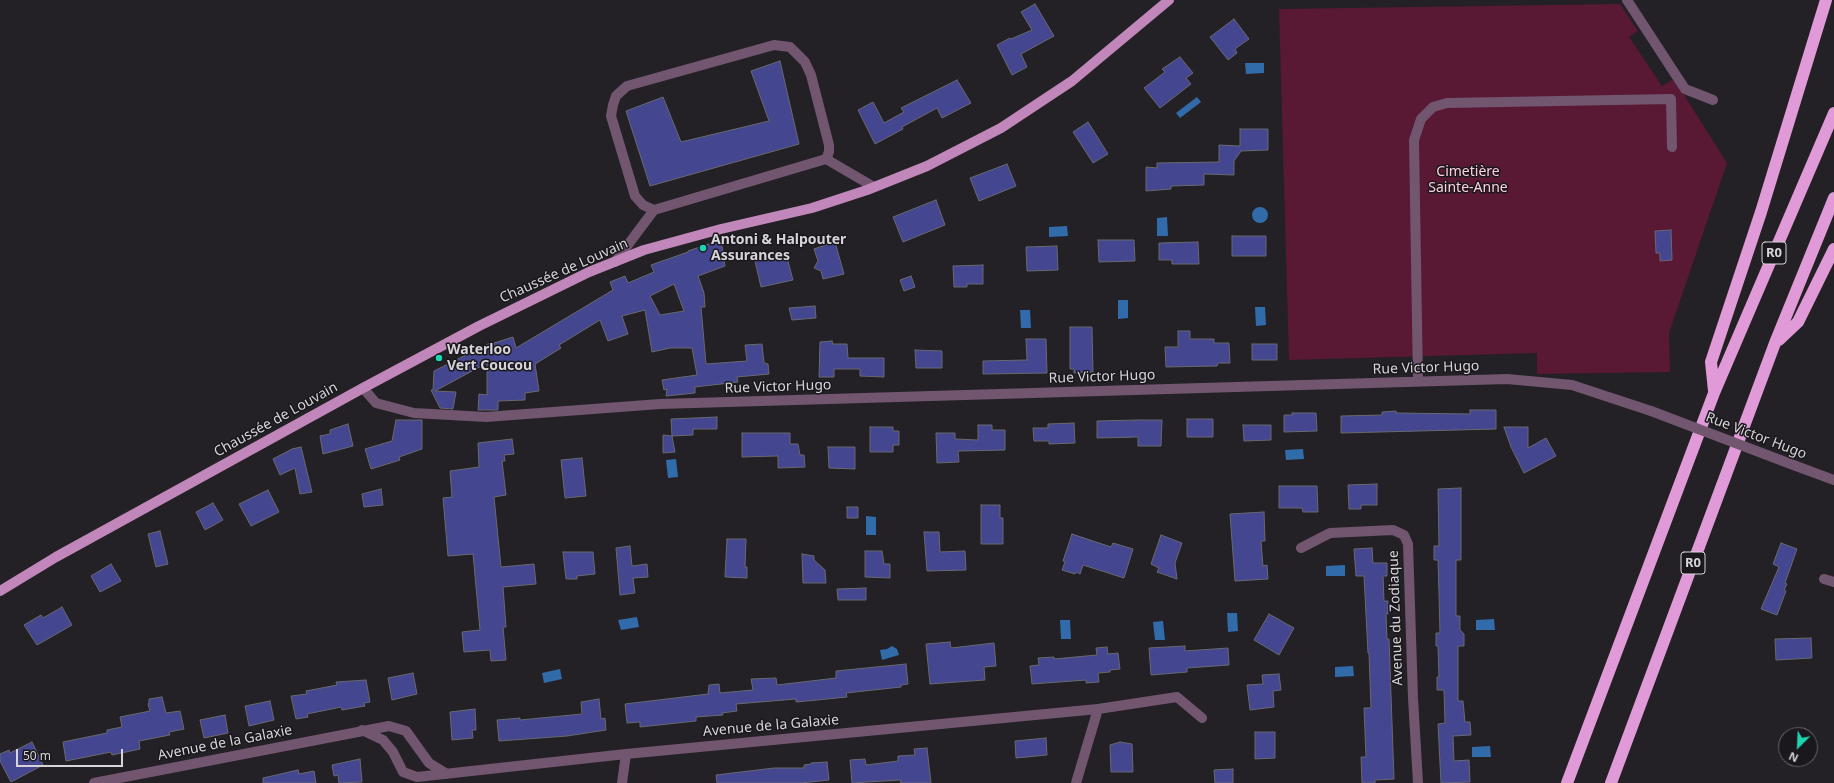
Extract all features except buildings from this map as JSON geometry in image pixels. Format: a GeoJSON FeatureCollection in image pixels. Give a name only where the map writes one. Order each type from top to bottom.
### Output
{"type":"FeatureCollection","features":[{"type":"Feature","properties":{"kind":"highway"},"geometry":{"type":"LineString","coordinates":[[1714,393],[1711,362],[1761,212],[1826,0]]}},
{"type":"Feature","properties":{"kind":"highway","name":"R0"},"geometry":{"type":"LineString","coordinates":[[1567,783],[1714,393],[1834,113]]}},
{"type":"Feature","properties":{"kind":"highway","name":"R0"},"geometry":{"type":"LineString","coordinates":[[1611,783],[1775,343],[1834,198]]}},
{"type":"Feature","properties":{"kind":"highway"},"geometry":{"type":"LineString","coordinates":[[1775,343],[1798,322],[1834,249]]}},
{"type":"Feature","properties":{"kind":"main road","name":"Chaussée de Louvain"},"geometry":{"type":"LineString","coordinates":[[0,591],[56,557],[363,388],[479,326],[589,272],[644,250],[721,229],[812,208],[874,187],[927,166],[1000,128],[1072,81],[1170,0]]}},
{"type":"Feature","properties":{"kind":"street"},"geometry":{"type":"LineString","coordinates":[[1627,0],[1685,89],[1713,100]]}},
{"type":"Feature","properties":{"kind":"street"},"geometry":{"type":"LineString","coordinates":[[654,210],[643,205],[636,196],[611,116],[616,96],[627,86],[774,45],[790,47],[805,62],[811,75],[829,145],[829,152],[826,159]]}},
{"type":"Feature","properties":{"kind":"street"},"geometry":{"type":"LineString","coordinates":[[1418,382],[1414,140],[1421,119],[1434,107],[1447,103],[1671,99],[1685,89]]}},
{"type":"Feature","properties":{"kind":"street"},"geometry":{"type":"LineString","coordinates":[[1671,99],[1672,147]]}},
{"type":"Feature","properties":{"kind":"street"},"geometry":{"type":"LineString","coordinates":[[615,262],[654,210],[826,159],[874,187]]}},
{"type":"Feature","properties":{"kind":"street","name":"Rue Victor Hugo"},"geometry":{"type":"LineString","coordinates":[[363,388],[376,403],[414,412],[486,417],[660,404],[1507,379],[1572,385],[1651,411],[1834,480]]}},
{"type":"Feature","properties":{"kind":"street","name":"Avenue du Zodiaque"},"geometry":{"type":"LineString","coordinates":[[1301,548],[1330,533],[1393,530],[1404,535],[1408,544],[1413,698],[1418,783]]}},
{"type":"Feature","properties":{"kind":"street","name":"Avenue de la Galaxie"},"geometry":{"type":"LineString","coordinates":[[362,730],[383,740],[393,752],[403,772],[417,777],[626,754],[1098,709],[1177,697],[1202,718]]}},
{"type":"Feature","properties":{"kind":"street"},"geometry":{"type":"LineString","coordinates":[[1076,783],[1098,709]]}},
{"type":"Feature","properties":{"kind":"street","name":"Avenue de la Galaxie"},"geometry":{"type":"LineString","coordinates":[[94,783],[389,726],[406,731],[428,763],[446,774]]}},
{"type":"Feature","properties":{"kind":"street"},"geometry":{"type":"LineString","coordinates":[[622,783],[626,754]]}},
{"type":"Feature","properties":{"kind":"green space","name":"Cimetière Sainte-Anne"},"geometry":{"type":"Polygon","coordinates":[[[1620,4],[1638,31],[1629,37],[1662,86],[1674,79],[1727,163],[1669,333],[1670,372],[1537,374],[1537,353],[1289,360],[1279,9],[1620,4]]]}},
{"type":"Feature","properties":{"kind":"water"},"geometry":{"type":"Polygon","coordinates":[[[1245,63],[1264,63],[1264,73],[1246,74],[1245,63]]]}},
{"type":"Feature","properties":{"kind":"water"},"geometry":{"type":"Polygon","coordinates":[[[1197,97],[1201,102],[1180,118],[1176,113],[1197,97]]]}},
{"type":"Feature","properties":{"kind":"water"},"geometry":{"type":"Polygon","coordinates":[[[1257,207],[1263,207],[1268,212],[1266,221],[1263,223],[1257,223],[1252,218],[1252,212],[1257,207]]]}},
{"type":"Feature","properties":{"kind":"water"},"geometry":{"type":"Polygon","coordinates":[[[1167,217],[1168,236],[1157,236],[1157,218],[1167,217]]]}},
{"type":"Feature","properties":{"kind":"water"},"geometry":{"type":"Polygon","coordinates":[[[1067,226],[1068,236],[1049,237],[1049,227],[1067,226]]]}},
{"type":"Feature","properties":{"kind":"water"},"geometry":{"type":"Polygon","coordinates":[[[1118,300],[1128,300],[1128,318],[1118,319],[1118,300]]]}},
{"type":"Feature","properties":{"kind":"water"},"geometry":{"type":"Polygon","coordinates":[[[1255,307],[1265,307],[1266,325],[1256,326],[1255,307]]]}},
{"type":"Feature","properties":{"kind":"water"},"geometry":{"type":"Polygon","coordinates":[[[1020,310],[1030,310],[1031,328],[1021,328],[1020,310]]]}},
{"type":"Feature","properties":{"kind":"water"},"geometry":{"type":"Polygon","coordinates":[[[1303,449],[1304,459],[1286,460],[1285,450],[1303,449]]]}},
{"type":"Feature","properties":{"kind":"water"},"geometry":{"type":"Polygon","coordinates":[[[676,459],[678,477],[668,478],[666,460],[676,459]]]}},
{"type":"Feature","properties":{"kind":"water"},"geometry":{"type":"Polygon","coordinates":[[[866,516],[876,517],[876,535],[866,535],[866,516]]]}},
{"type":"Feature","properties":{"kind":"water"},"geometry":{"type":"Polygon","coordinates":[[[1345,565],[1345,576],[1326,576],[1326,566],[1345,565]]]}},
{"type":"Feature","properties":{"kind":"water"},"geometry":{"type":"Polygon","coordinates":[[[1227,613],[1237,613],[1238,631],[1228,632],[1227,613]]]}},
{"type":"Feature","properties":{"kind":"water"},"geometry":{"type":"Polygon","coordinates":[[[637,617],[639,627],[621,630],[618,620],[637,617]]]}},
{"type":"Feature","properties":{"kind":"water"},"geometry":{"type":"Polygon","coordinates":[[[1494,619],[1495,630],[1476,630],[1476,620],[1494,619]]]}},
{"type":"Feature","properties":{"kind":"water"},"geometry":{"type":"Polygon","coordinates":[[[1060,620],[1070,620],[1071,639],[1061,639],[1060,620]]]}},
{"type":"Feature","properties":{"kind":"water"},"geometry":{"type":"Polygon","coordinates":[[[1163,621],[1165,640],[1155,640],[1153,622],[1163,621]]]}},
{"type":"Feature","properties":{"kind":"water"},"geometry":{"type":"Polygon","coordinates":[[[892,646],[897,649],[899,655],[882,660],[880,650],[887,649],[892,646]]]}},
{"type":"Feature","properties":{"kind":"water"},"geometry":{"type":"Polygon","coordinates":[[[1353,666],[1354,676],[1335,677],[1335,667],[1353,666]]]}},
{"type":"Feature","properties":{"kind":"water"},"geometry":{"type":"Polygon","coordinates":[[[560,669],[562,679],[544,683],[542,673],[560,669]]]}},
{"type":"Feature","properties":{"kind":"water"},"geometry":{"type":"Polygon","coordinates":[[[1490,746],[1491,757],[1472,757],[1472,747],[1490,746]]]}},
{"type":"Feature","properties":{"kind":"place","name":"Antoni & Halpouter Assurances"},"geometry":{"type":"Point","coordinates":[703,248]}},
{"type":"Feature","properties":{"kind":"place","name":"Waterloo Vert Coucou"},"geometry":{"type":"Point","coordinates":[439,358]}}]}
